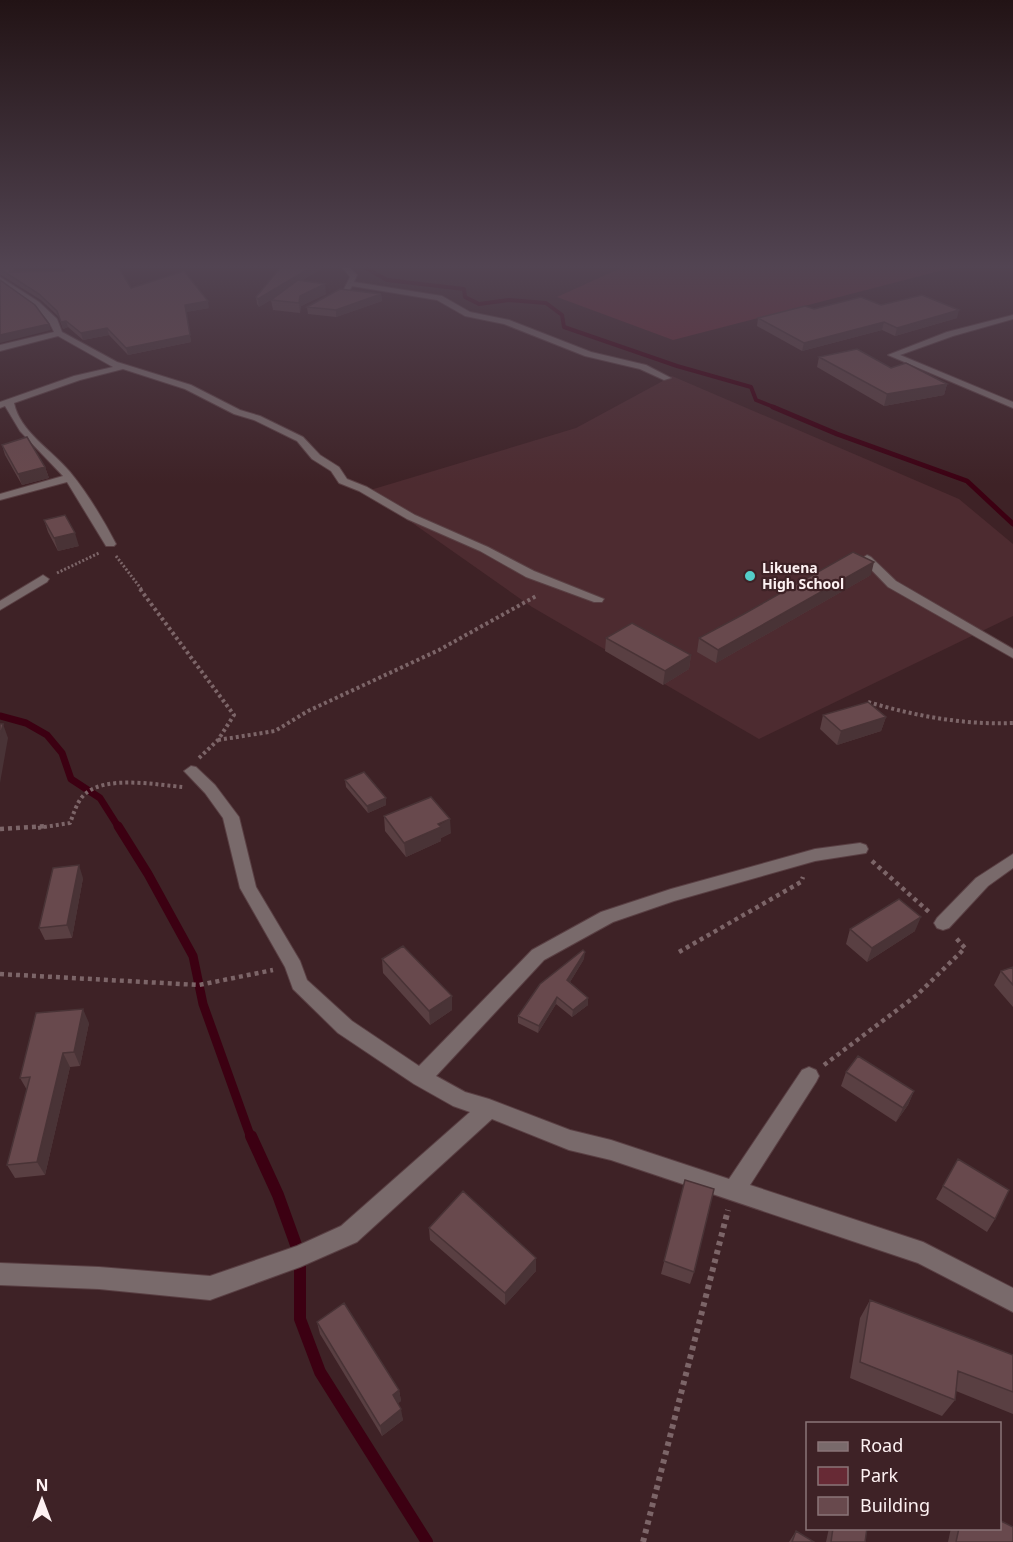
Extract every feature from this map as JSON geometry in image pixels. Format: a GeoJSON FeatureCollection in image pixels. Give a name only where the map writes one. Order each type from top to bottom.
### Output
{"type":"FeatureCollection","features":[{"type":"Feature","properties":{"kind":"street"},"geometry":{"type":"LineString","coordinates":[[0,348],[32,340]]}},
{"type":"Feature","properties":{"kind":"street"},"geometry":{"type":"LineString","coordinates":[[72,340],[122,368],[188,387],[237,412],[258,418],[300,439],[316,457],[335,469],[343,481],[411,517],[484,549],[530,574],[598,599]]}},
{"type":"Feature","properties":{"kind":"street"},"geometry":{"type":"LineString","coordinates":[[552,340],[588,354],[643,367],[667,378]]}},
{"type":"Feature","properties":{"kind":"street"},"geometry":{"type":"LineString","coordinates":[[934,340],[892,355],[1013,405]]}},
{"type":"Feature","properties":{"kind":"street"},"geometry":{"type":"LineString","coordinates":[[110,544],[97,518],[69,478],[20,424],[5,403],[77,378],[122,368]]}},
{"type":"Feature","properties":{"kind":"street"},"geometry":{"type":"LineString","coordinates":[[0,496],[69,478]]}},
{"type":"Feature","properties":{"kind":"street"},"geometry":{"type":"LineString","coordinates":[[867,559],[892,584],[1013,654]]}},
{"type":"Feature","properties":{"kind":"street"},"geometry":{"type":"LineString","coordinates":[[0,606],[43,579]]}},
{"type":"Feature","properties":{"kind":"street"},"geometry":{"type":"LineString","coordinates":[[191,771],[210,789],[231,817],[248,888],[294,966],[299,984],[345,1027],[421,1078],[460,1100],[489,1108],[569,1140],[611,1150],[732,1192],[923,1253],[1013,1300]]}},
{"type":"Feature","properties":{"kind":"street"},"geometry":{"type":"LineString","coordinates":[[421,1078],[538,955],[607,917],[671,895],[815,855],[860,849]]}},
{"type":"Feature","properties":{"kind":"street"},"geometry":{"type":"LineString","coordinates":[[943,923],[982,882],[1013,860]]}},
{"type":"Feature","properties":{"kind":"street"},"geometry":{"type":"LineString","coordinates":[[732,1192],[809,1076]]}},
{"type":"Feature","properties":{"kind":"street"},"geometry":{"type":"LineString","coordinates":[[0,1274],[99,1278],[210,1288],[300,1256],[349,1233],[489,1108]]}},
{"type":"Feature","properties":{"kind":"path"},"geometry":{"type":"LineString","coordinates":[[43,579],[106,550],[110,544],[119,562],[144,591],[176,640],[234,716],[218,740],[196,761],[191,771]]}},
{"type":"Feature","properties":{"kind":"path"},"geometry":{"type":"LineString","coordinates":[[218,740],[275,731],[308,711],[439,650],[558,584]]}},
{"type":"Feature","properties":{"kind":"path"},"geometry":{"type":"LineString","coordinates":[[868,702],[913,716],[943,721],[1013,723]]}},
{"type":"Feature","properties":{"kind":"path"},"geometry":{"type":"LineString","coordinates":[[0,829],[38,828],[70,823],[75,809],[89,791],[111,785],[210,789]]}},
{"type":"Feature","properties":{"kind":"path"},"geometry":{"type":"LineString","coordinates":[[809,1076],[917,995],[965,948],[943,923],[888,878],[860,849]]}},
{"type":"Feature","properties":{"kind":"path"},"geometry":{"type":"LineString","coordinates":[[679,952],[801,882],[815,855]]}},
{"type":"Feature","properties":{"kind":"path"},"geometry":{"type":"LineString","coordinates":[[0,974],[199,985],[294,966]]}},
{"type":"Feature","properties":{"kind":"path"},"geometry":{"type":"LineString","coordinates":[[644,1542],[732,1192]]}},
{"type":"Feature","properties":{"kind":"shaded area","name":"Likuena High School"},"geometry":{"type":"Polygon","coordinates":[[[672,376],[959,499],[1013,544],[1013,616],[759,739],[532,607],[367,491],[576,428],[672,376]]]}},
{"type":"Feature","properties":{"kind":"building"},"geometry":{"type":"Polygon","coordinates":[[[118,340],[166,340],[126,348],[118,340]]]}},
{"type":"Feature","properties":{"kind":"building"},"geometry":{"type":"Polygon","coordinates":[[[798,340],[816,340],[804,343],[798,340]]]}},
{"type":"Feature","properties":{"kind":"building"},"geometry":{"type":"Polygon","coordinates":[[[857,349],[891,368],[906,363],[947,384],[887,394],[819,357],[857,349]]]}},
{"type":"Feature","properties":{"kind":"building"},"geometry":{"type":"Polygon","coordinates":[[[27,437],[45,467],[18,474],[2,445],[27,437]]]}},
{"type":"Feature","properties":{"kind":"building"},"geometry":{"type":"Polygon","coordinates":[[[65,515],[75,533],[54,538],[44,520],[65,515]]]}},
{"type":"Feature","properties":{"kind":"building"},"geometry":{"type":"Polygon","coordinates":[[[853,552],[874,562],[718,650],[699,638],[742,615],[853,552]]]}},
{"type":"Feature","properties":{"kind":"building"},"geometry":{"type":"Polygon","coordinates":[[[632,623],[691,655],[665,671],[606,638],[632,623]]]}},
{"type":"Feature","properties":{"kind":"building"},"geometry":{"type":"Polygon","coordinates":[[[868,702],[886,717],[841,731],[823,715],[868,702]]]}},
{"type":"Feature","properties":{"kind":"building"},"geometry":{"type":"Polygon","coordinates":[[[364,772],[386,798],[367,806],[345,780],[364,772]]]}},
{"type":"Feature","properties":{"kind":"building"},"geometry":{"type":"Polygon","coordinates":[[[431,797],[450,819],[438,824],[441,827],[404,843],[384,816],[431,797]]]}},
{"type":"Feature","properties":{"kind":"building"},"geometry":{"type":"Polygon","coordinates":[[[79,865],[67,925],[39,928],[53,868],[79,865]]]}},
{"type":"Feature","properties":{"kind":"building"},"geometry":{"type":"Polygon","coordinates":[[[899,899],[921,917],[872,948],[850,929],[899,899]]]}},
{"type":"Feature","properties":{"kind":"building"},"geometry":{"type":"Polygon","coordinates":[[[403,946],[452,996],[429,1011],[382,959],[403,946]]]}},
{"type":"Feature","properties":{"kind":"building"},"geometry":{"type":"Polygon","coordinates":[[[583,950],[585,952],[567,980],[588,998],[573,1010],[557,997],[539,1026],[518,1016],[540,984],[583,950]]]}},
{"type":"Feature","properties":{"kind":"building"},"geometry":{"type":"Polygon","coordinates":[[[1013,967],[1013,985],[1001,971],[1013,967]]]}},
{"type":"Feature","properties":{"kind":"building"},"geometry":{"type":"Polygon","coordinates":[[[83,1009],[74,1052],[63,1053],[37,1162],[7,1165],[30,1077],[20,1078],[36,1013],[83,1009]]]}},
{"type":"Feature","properties":{"kind":"building"},"geometry":{"type":"Polygon","coordinates":[[[858,1056],[914,1091],[903,1108],[846,1072],[858,1056]]]}},
{"type":"Feature","properties":{"kind":"building"},"geometry":{"type":"Polygon","coordinates":[[[958,1159],[1009,1190],[995,1219],[943,1186],[958,1159]]]}},
{"type":"Feature","properties":{"kind":"building"},"geometry":{"type":"Polygon","coordinates":[[[685,1180],[714,1189],[694,1272],[664,1261],[685,1180]]]}},
{"type":"Feature","properties":{"kind":"building"},"geometry":{"type":"Polygon","coordinates":[[[463,1191],[536,1258],[505,1293],[429,1228],[463,1191]]]}},
{"type":"Feature","properties":{"kind":"building"},"geometry":{"type":"Polygon","coordinates":[[[870,1300],[1013,1355],[1013,1392],[958,1371],[955,1400],[860,1362],[870,1300]]]}},
{"type":"Feature","properties":{"kind":"building"},"geometry":{"type":"Polygon","coordinates":[[[344,1303],[399,1390],[393,1395],[401,1409],[380,1426],[317,1322],[344,1303]]]}},
{"type":"Feature","properties":{"kind":"building"},"geometry":{"type":"Polygon","coordinates":[[[1001,1521],[1013,1527],[1013,1542],[956,1542],[959,1530],[1001,1530],[1001,1521]]]}},
{"type":"Feature","properties":{"kind":"building"},"geometry":{"type":"Polygon","coordinates":[[[833,1530],[867,1530],[865,1542],[831,1542],[833,1530]]]}},
{"type":"Feature","properties":{"kind":"building"},"geometry":{"type":"Polygon","coordinates":[[[796,1531],[814,1542],[792,1542],[796,1531]]]}},
{"type":"Feature","properties":{"kind":"waterway"},"geometry":{"type":"LineString","coordinates":[[602,340],[677,366],[751,387],[756,400],[776,408]]}},
{"type":"Feature","properties":{"kind":"waterway"},"geometry":{"type":"LineString","coordinates":[[773,407],[837,434],[967,481],[1013,524]]}},
{"type":"Feature","properties":{"kind":"waterway"},"geometry":{"type":"LineString","coordinates":[[0,716],[26,723],[47,735],[62,753],[71,779],[100,798],[119,828]]}},
{"type":"Feature","properties":{"kind":"waterway"},"geometry":{"type":"LineString","coordinates":[[118,826],[148,874],[193,956],[203,1004],[251,1138]]}},
{"type":"Feature","properties":{"kind":"waterway"},"geometry":{"type":"LineString","coordinates":[[251,1136],[278,1195],[300,1256],[300,1319],[320,1372],[427,1542]]}},
{"type":"Feature","properties":{"kind":"place","name":"Likuena High School"},"geometry":{"type":"Point","coordinates":[750,576]}}]}
